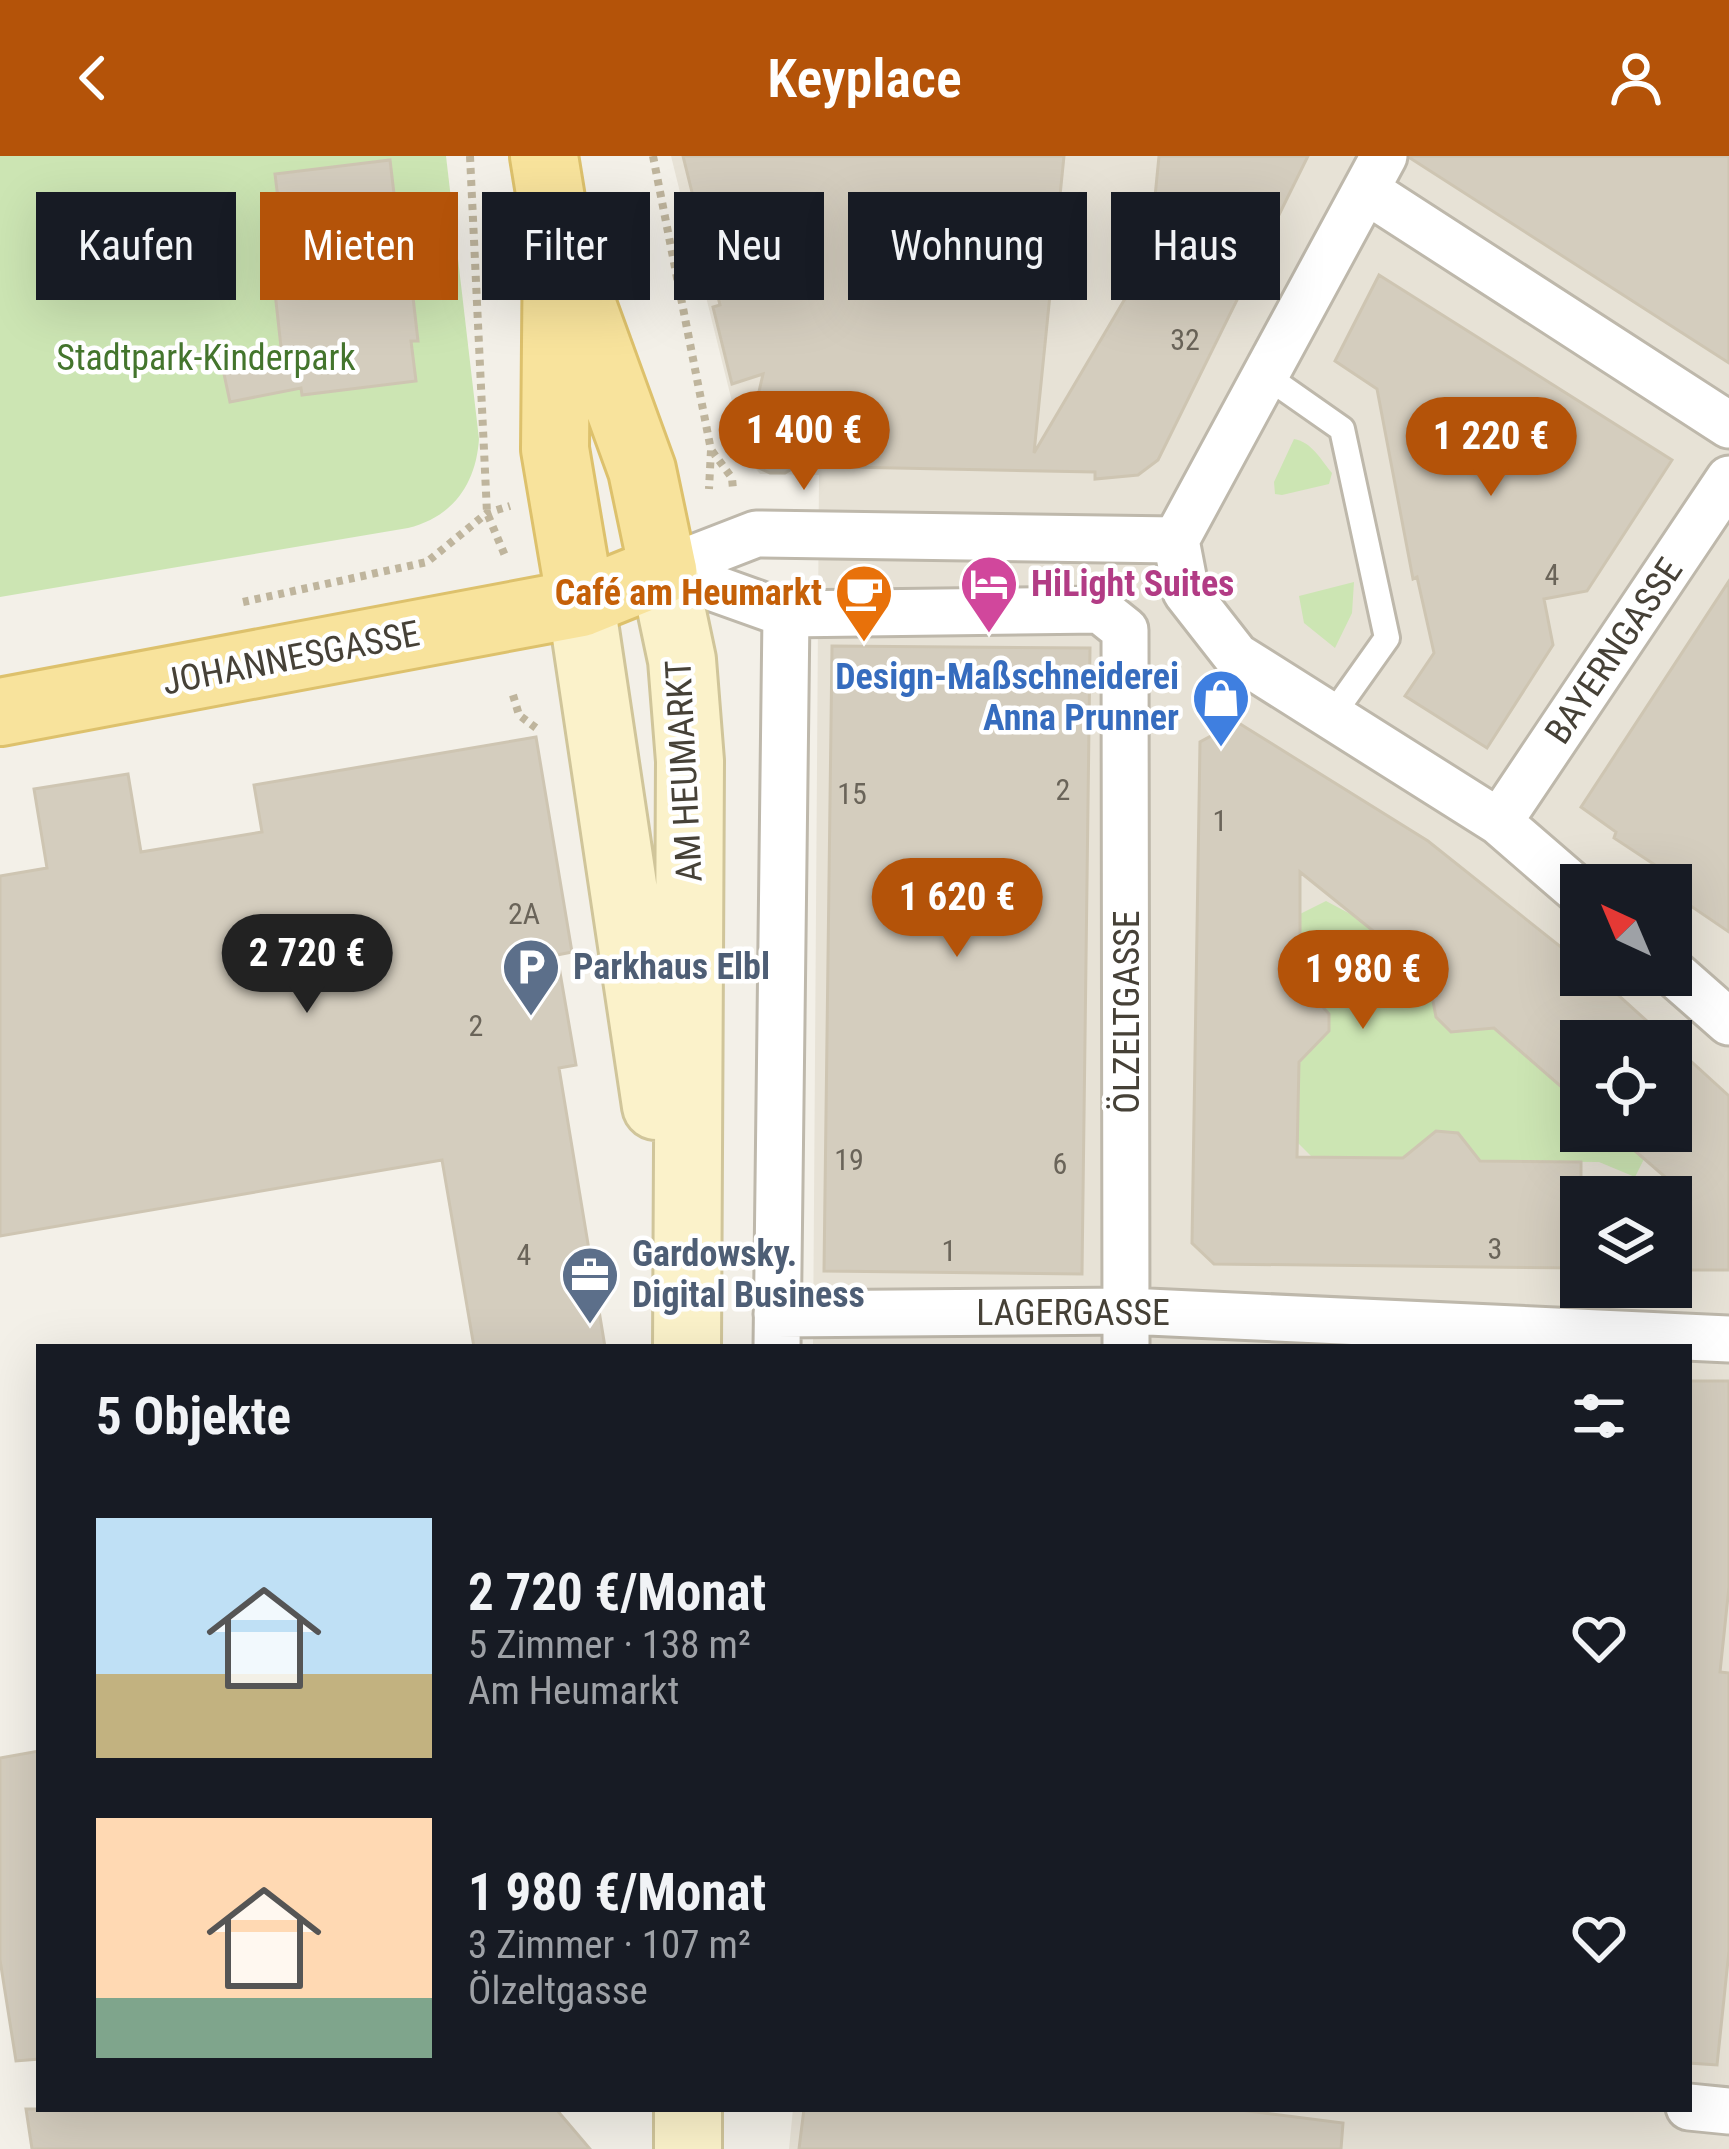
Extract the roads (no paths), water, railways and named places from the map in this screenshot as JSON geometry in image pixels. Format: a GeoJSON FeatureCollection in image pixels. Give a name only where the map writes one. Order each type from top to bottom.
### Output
{"type":"FeatureCollection","features":[{"type":"Feature","properties":{"kind":"main road","name":"AM HEUMARKT"},"geometry":{"type":"LineString","coordinates":[[544,156],[550,192]]}},
{"type":"Feature","properties":{"kind":"main road","name":"AM HEUMARKT"},"geometry":{"type":"LineString","coordinates":[[556,300],[555,449],[581,603]]}},
{"type":"Feature","properties":{"kind":"main road","name":"AM HEUMARKT"},"geometry":{"type":"LineString","coordinates":[[580,300],[642,470],[663,570]]}},
{"type":"Feature","properties":{"kind":"main road","name":"JOHANNESGASSE"},"geometry":{"type":"LineString","coordinates":[[0,712],[581,603],[663,570]]}},
{"type":"Feature","properties":{"kind":"street"},"geometry":{"type":"LineString","coordinates":[[1560,875],[1499,822],[1236,656],[1186,592],[1176,540],[1376,174],[1729,425]]}},
{"type":"Feature","properties":{"kind":"street","name":"BAYERNGASSE"},"geometry":{"type":"LineString","coordinates":[[1499,822],[1729,479]]}},
{"type":"Feature","properties":{"kind":"street"},"geometry":{"type":"LineString","coordinates":[[663,570],[765,533],[1176,540]]}},
{"type":"Feature","properties":{"kind":"street"},"geometry":{"type":"LineString","coordinates":[[663,570],[786,614],[777,1330]]}},
{"type":"Feature","properties":{"kind":"street","name":"AM HEUMARKT"},"geometry":{"type":"LineString","coordinates":[[663,570],[682,661],[691,761],[687,1335]]}},
{"type":"Feature","properties":{"kind":"street","name":"AM HEUMARKT"},"geometry":{"type":"LineString","coordinates":[[581,603],[687,1335]]}},
{"type":"Feature","properties":{"kind":"street","name":"ÖLZELTGASSE"},"geometry":{"type":"LineString","coordinates":[[786,614],[1100,610],[1125,630],[1127,1329]]}},
{"type":"Feature","properties":{"kind":"street"},"geometry":{"type":"LineString","coordinates":[[1692,989],[1729,1022]]}},
{"type":"Feature","properties":{"kind":"street","name":"LAGERGASSE"},"geometry":{"type":"LineString","coordinates":[[777,1330],[1127,1329],[1729,1340]]}},
{"type":"Feature","properties":{"kind":"street"},"geometry":{"type":"LineString","coordinates":[[1692,2107],[1729,2111]]}},
{"type":"Feature","properties":{"kind":"street"},"geometry":{"type":"LineString","coordinates":[[688,2112],[688,2149]]}},
{"type":"Feature","properties":{"kind":"lane"},"geometry":{"type":"LineString","coordinates":[[1265,375],[1342,429],[1387,638],[1330,717]]}},
{"type":"Feature","properties":{"kind":"place","name":"HiLight Suites"},"geometry":{"type":"Point","coordinates":[989,635]}},
{"type":"Feature","properties":{"kind":"place","name":"Café am Heumarkt"},"geometry":{"type":"Point","coordinates":[864,644]}},
{"type":"Feature","properties":{"kind":"place","name":"Design-Maßschneiderei Anna Prunner"},"geometry":{"type":"Point","coordinates":[1221,749]}},
{"type":"Feature","properties":{"kind":"place","name":"Parkhaus Elbl"},"geometry":{"type":"Point","coordinates":[531,1018]}},
{"type":"Feature","properties":{"kind":"place","name":"Gardowsky. Digital Business"},"geometry":{"type":"Point","coordinates":[590,1326]}},
{"type":"Feature","properties":{"kind":"park label","name":"Stadtpark-Kinderpark"},"geometry":{"type":"Point","coordinates":[206,358]}}]}
